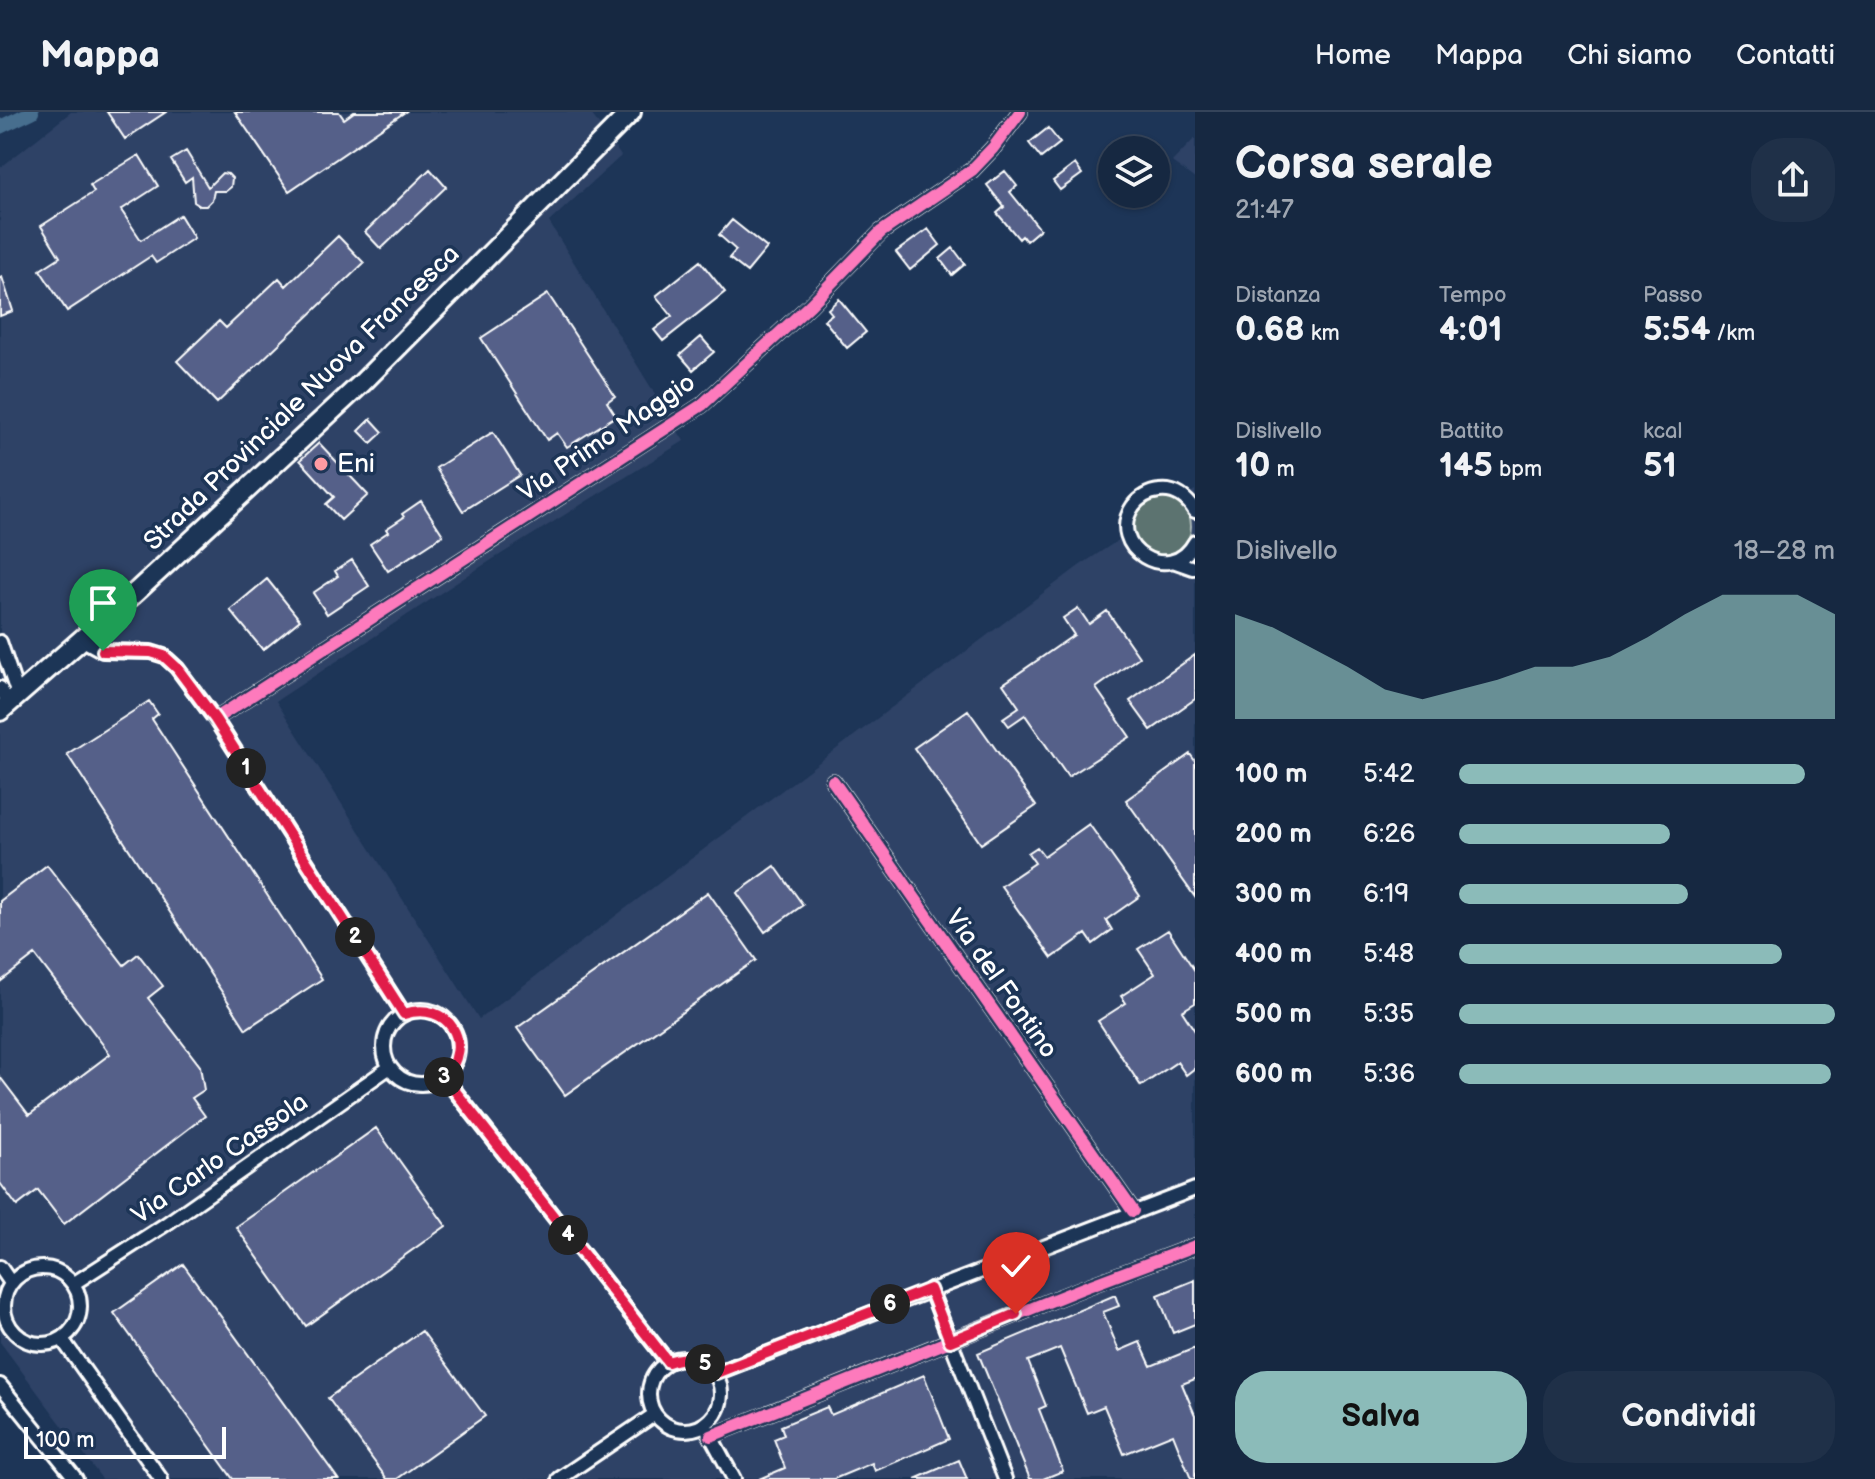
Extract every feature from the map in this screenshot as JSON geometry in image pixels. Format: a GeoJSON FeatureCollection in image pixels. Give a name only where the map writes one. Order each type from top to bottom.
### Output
{"type":"FeatureCollection","features":[{"type":"Feature","properties":{"kind":"main road","name":"Strada Provinciale Nuova Francesca"},"geometry":{"type":"LineString","coordinates":[[7,699],[83,640],[362,383],[631,112]]}},
{"type":"Feature","properties":{"kind":"street","name":"Via Primo Maggio"},"geometry":{"type":"LineString","coordinates":[[215,719],[702,405],[810,305],[881,232],[972,170],[1020,112]]}},
{"type":"Feature","properties":{"kind":"street"},"geometry":{"type":"LineString","coordinates":[[1194,545],[1194,569],[1173,561],[1156,562],[1137,551],[1127,531],[1129,514],[1143,496],[1161,491],[1179,494],[1195,511]]}},
{"type":"Feature","properties":{"kind":"street"},"geometry":{"type":"LineString","coordinates":[[1173,561],[1194,545]]}},
{"type":"Feature","properties":{"kind":"street"},"geometry":{"type":"LineString","coordinates":[[83,640],[103,651],[151,652],[164,656],[177,668],[215,719],[404,1014]]}},
{"type":"Feature","properties":{"kind":"street"},"geometry":{"type":"LineString","coordinates":[[0,642],[7,699]]}},
{"type":"Feature","properties":{"kind":"street","name":"Via del Fontino"},"geometry":{"type":"LineString","coordinates":[[833,781],[1133,1211]]}},
{"type":"Feature","properties":{"kind":"street"},"geometry":{"type":"LineString","coordinates":[[426,1010],[437,1013],[453,1027],[459,1049],[452,1069],[444,1077],[421,1085],[409,1083],[398,1077],[390,1067],[385,1058],[385,1037],[389,1028],[404,1014],[426,1010]]}},
{"type":"Feature","properties":{"kind":"street","name":"Via Carlo Cassola"},"geometry":{"type":"LineString","coordinates":[[73,1284],[166,1224],[390,1067]]}},
{"type":"Feature","properties":{"kind":"street"},"geometry":{"type":"LineString","coordinates":[[444,1077],[668,1362]]}},
{"type":"Feature","properties":{"kind":"street"},"geometry":{"type":"LineString","coordinates":[[716,1373],[1195,1189]]}},
{"type":"Feature","properties":{"kind":"street"},"geometry":{"type":"LineString","coordinates":[[708,1430],[721,1398],[716,1373],[701,1361],[690,1358],[668,1362],[658,1369],[649,1391],[655,1414],[672,1427],[708,1430],[1195,1246]]}},
{"type":"Feature","properties":{"kind":"street"},"geometry":{"type":"LineString","coordinates":[[0,1267],[11,1283]]}},
{"type":"Feature","properties":{"kind":"street"},"geometry":{"type":"LineString","coordinates":[[42,1268],[54,1270],[73,1284],[80,1308],[71,1331],[62,1339],[41,1345],[21,1339],[13,1332],[7,1323],[3,1302],[11,1283],[20,1275],[42,1268]]}},
{"type":"Feature","properties":{"kind":"street"},"geometry":{"type":"LineString","coordinates":[[930,1289],[1005,1479]]}},
{"type":"Feature","properties":{"kind":"street"},"geometry":{"type":"LineString","coordinates":[[62,1339],[161,1479]]}},
{"type":"Feature","properties":{"kind":"street"},"geometry":{"type":"LineString","coordinates":[[0,1385],[76,1479]]}},
{"type":"Feature","properties":{"kind":"street"},"geometry":{"type":"LineString","coordinates":[[559,1479],[655,1414]]}},
{"type":"Feature","properties":{"kind":"street"},"geometry":{"type":"LineString","coordinates":[[708,1430],[734,1479]]}},
{"type":"Feature","properties":{"kind":"shaded area"},"geometry":{"type":"Polygon","coordinates":[[[71,112],[590,112],[621,156],[549,222],[684,441],[482,566],[276,701],[479,1019],[1079,566],[1195,490],[1195,1479],[102,1479],[0,1342],[0,168],[71,112]]]}},
{"type":"Feature","properties":{"kind":"shaded area"},"geometry":{"type":"Polygon","coordinates":[[[1195,138],[1195,179],[1172,162],[1195,138]]]}},
{"type":"Feature","properties":{"kind":"green space"},"geometry":{"type":"Polygon","coordinates":[[[1162,497],[1173,499],[1182,506],[1189,515],[1189,537],[1182,546],[1173,553],[1162,555],[1151,553],[1142,546],[1135,537],[1133,526],[1135,515],[1142,506],[1151,499],[1162,497]]]}},
{"type":"Feature","properties":{"kind":"building"},"geometry":{"type":"Polygon","coordinates":[[[107,112],[166,112],[125,139],[107,112]]]}},
{"type":"Feature","properties":{"kind":"building"},"geometry":{"type":"Polygon","coordinates":[[[235,112],[339,112],[344,119],[354,112],[405,112],[289,191],[235,112]]]}},
{"type":"Feature","properties":{"kind":"building"},"geometry":{"type":"Polygon","coordinates":[[[1048,128],[1060,143],[1041,158],[1029,143],[1048,128]]]}},
{"type":"Feature","properties":{"kind":"building"},"geometry":{"type":"Polygon","coordinates":[[[186,151],[208,187],[222,173],[232,178],[231,187],[226,191],[214,191],[212,200],[206,206],[194,202],[192,177],[185,182],[171,160],[186,151]]]}},
{"type":"Feature","properties":{"kind":"building"},"geometry":{"type":"Polygon","coordinates":[[[139,155],[158,186],[121,210],[141,240],[180,215],[194,238],[156,263],[151,256],[67,311],[40,270],[60,257],[41,226],[94,192],[90,185],[139,155]]]}},
{"type":"Feature","properties":{"kind":"building"},"geometry":{"type":"Polygon","coordinates":[[[1075,164],[1082,174],[1060,190],[1053,181],[1075,164]]]}},
{"type":"Feature","properties":{"kind":"building"},"geometry":{"type":"Polygon","coordinates":[[[430,169],[446,187],[381,249],[365,232],[430,169]]]}},
{"type":"Feature","properties":{"kind":"building"},"geometry":{"type":"Polygon","coordinates":[[[1005,171],[1017,186],[1010,192],[1040,229],[1026,241],[1022,236],[1019,239],[997,213],[1004,207],[987,185],[1005,171]]]}},
{"type":"Feature","properties":{"kind":"building"},"geometry":{"type":"Polygon","coordinates":[[[732,220],[767,248],[747,272],[729,258],[736,250],[719,235],[732,220]]]}},
{"type":"Feature","properties":{"kind":"building"},"geometry":{"type":"Polygon","coordinates":[[[928,229],[940,245],[910,270],[896,252],[928,229]]]}},
{"type":"Feature","properties":{"kind":"building"},"geometry":{"type":"Polygon","coordinates":[[[338,236],[364,263],[217,403],[177,361],[219,321],[226,328],[279,278],[286,286],[338,236]]]}},
{"type":"Feature","properties":{"kind":"building"},"geometry":{"type":"Polygon","coordinates":[[[953,248],[965,264],[952,275],[940,259],[953,248]]]}},
{"type":"Feature","properties":{"kind":"building"},"geometry":{"type":"Polygon","coordinates":[[[700,261],[725,292],[663,341],[654,330],[672,316],[656,296],[700,261]]]}},
{"type":"Feature","properties":{"kind":"building"},"geometry":{"type":"Polygon","coordinates":[[[0,278],[13,311],[0,316],[0,278]]]}},
{"type":"Feature","properties":{"kind":"building"},"geometry":{"type":"Polygon","coordinates":[[[548,294],[615,396],[607,402],[616,416],[567,447],[557,433],[547,440],[481,338],[548,294]]]}},
{"type":"Feature","properties":{"kind":"building"},"geometry":{"type":"Polygon","coordinates":[[[839,299],[866,332],[847,348],[824,320],[832,314],[828,309],[839,299]]]}},
{"type":"Feature","properties":{"kind":"building"},"geometry":{"type":"Polygon","coordinates":[[[701,337],[714,352],[693,370],[680,355],[701,337]]]}},
{"type":"Feature","properties":{"kind":"building"},"geometry":{"type":"Polygon","coordinates":[[[371,419],[383,432],[371,443],[359,431],[371,419]]]}},
{"type":"Feature","properties":{"kind":"building"},"geometry":{"type":"Polygon","coordinates":[[[493,432],[520,475],[463,511],[436,468],[493,432]]]}},
{"type":"Feature","properties":{"kind":"building"},"geometry":{"type":"Polygon","coordinates":[[[319,443],[368,495],[341,520],[326,504],[334,497],[300,460],[319,443]]]}},
{"type":"Feature","properties":{"kind":"building"},"geometry":{"type":"Polygon","coordinates":[[[421,501],[443,535],[388,571],[370,544],[388,532],[386,529],[421,501]]]}},
{"type":"Feature","properties":{"kind":"building"},"geometry":{"type":"Polygon","coordinates":[[[352,560],[369,586],[327,614],[313,593],[338,576],[335,571],[352,560]]]}},
{"type":"Feature","properties":{"kind":"building"},"geometry":{"type":"Polygon","coordinates":[[[267,579],[300,620],[263,650],[230,610],[267,579]]]}},
{"type":"Feature","properties":{"kind":"building"},"geometry":{"type":"Polygon","coordinates":[[[1078,608],[1089,624],[1107,611],[1139,657],[1096,688],[1130,737],[1068,777],[1025,715],[1009,726],[1003,718],[1019,707],[1003,684],[1074,635],[1063,618],[1078,608]]]}},
{"type":"Feature","properties":{"kind":"building"},"geometry":{"type":"Polygon","coordinates":[[[1195,655],[1195,699],[1151,730],[1130,701],[1195,655]]]}},
{"type":"Feature","properties":{"kind":"building"},"geometry":{"type":"Polygon","coordinates":[[[149,701],[158,714],[152,719],[322,979],[246,1029],[67,754],[149,701]]]}},
{"type":"Feature","properties":{"kind":"building"},"geometry":{"type":"Polygon","coordinates":[[[968,710],[1036,806],[981,844],[914,748],[968,710]]]}},
{"type":"Feature","properties":{"kind":"building"},"geometry":{"type":"Polygon","coordinates":[[[1190,754],[1195,761],[1195,897],[1126,800],[1190,754]]]}},
{"type":"Feature","properties":{"kind":"building"},"geometry":{"type":"Polygon","coordinates":[[[1089,824],[1140,896],[1106,920],[1112,930],[1093,944],[1086,934],[1052,958],[1001,886],[1035,863],[1028,853],[1037,847],[1044,856],[1089,824]]]}},
{"type":"Feature","properties":{"kind":"building"},"geometry":{"type":"Polygon","coordinates":[[[47,865],[124,965],[138,954],[163,986],[148,998],[200,1066],[204,1090],[192,1098],[205,1116],[64,1224],[38,1190],[17,1206],[0,1183],[0,1077],[29,1115],[110,1054],[35,955],[0,982],[0,901],[47,865]]]}},
{"type":"Feature","properties":{"kind":"building"},"geometry":{"type":"Polygon","coordinates":[[[775,866],[803,905],[765,932],[737,893],[775,866]]]}},
{"type":"Feature","properties":{"kind":"building"},"geometry":{"type":"Polygon","coordinates":[[[708,892],[756,960],[565,1095],[517,1028],[708,892]]]}},
{"type":"Feature","properties":{"kind":"building"},"geometry":{"type":"Polygon","coordinates":[[[1168,930],[1195,971],[1195,1003],[1182,1011],[1195,1031],[1195,1068],[1186,1075],[1177,1062],[1141,1086],[1098,1021],[1126,1003],[1121,996],[1155,974],[1138,949],[1168,930]]]}},
{"type":"Feature","properties":{"kind":"building"},"geometry":{"type":"Polygon","coordinates":[[[376,1128],[446,1226],[306,1326],[236,1227],[376,1128]]]}},
{"type":"Feature","properties":{"kind":"building"},"geometry":{"type":"Polygon","coordinates":[[[183,1264],[338,1479],[233,1479],[114,1313],[183,1264]]]}},
{"type":"Feature","properties":{"kind":"building"},"geometry":{"type":"Polygon","coordinates":[[[1195,1280],[1195,1324],[1173,1333],[1158,1295],[1195,1280]]]}},
{"type":"Feature","properties":{"kind":"building"},"geometry":{"type":"Polygon","coordinates":[[[1115,1295],[1119,1306],[1103,1312],[1119,1351],[1140,1342],[1151,1366],[1195,1348],[1195,1379],[1182,1384],[1195,1415],[1195,1479],[1191,1479],[1173,1434],[1124,1454],[1104,1406],[1087,1413],[1060,1348],[1028,1361],[1046,1406],[1039,1409],[1063,1471],[1043,1479],[1030,1479],[978,1353],[1115,1295]]]}},
{"type":"Feature","properties":{"kind":"building"},"geometry":{"type":"Polygon","coordinates":[[[422,1331],[485,1416],[397,1479],[387,1479],[328,1398],[422,1331]]]}},
{"type":"Feature","properties":{"kind":"building"},"geometry":{"type":"Polygon","coordinates":[[[924,1375],[949,1439],[875,1471],[872,1463],[834,1479],[759,1479],[785,1468],[774,1439],[784,1435],[781,1426],[827,1407],[831,1415],[924,1375]]]}},
{"type":"Feature","properties":{"kind":"building"},"geometry":{"type":"Polygon","coordinates":[[[959,1460],[967,1479],[915,1479],[959,1460]]]}},
{"type":"Feature","properties":{"kind":"waterway"},"geometry":{"type":"LineString","coordinates":[[0,127],[32,112]]}},
{"type":"Feature","properties":{"kind":"cycle path"},"geometry":{"type":"LineString","coordinates":[[215,719],[702,405],[810,305],[881,232],[972,170],[1020,112]]}},
{"type":"Feature","properties":{"kind":"cycle path"},"geometry":{"type":"LineString","coordinates":[[833,781],[1133,1211]]}},
{"type":"Feature","properties":{"kind":"cycle path"},"geometry":{"type":"LineString","coordinates":[[711,1436],[1195,1246]]}},
{"type":"Feature","properties":{"kind":"place","name":"Eni"},"geometry":{"type":"Point","coordinates":[321,464]}},
{"type":"Feature","properties":{"kind":"route"},"geometry":{"type":"LineString","coordinates":[[103,651],[151,652],[164,656],[177,668],[215,719],[404,1014],[426,1010],[437,1013],[453,1027],[459,1049],[452,1069],[444,1077],[668,1362],[690,1358],[701,1361],[716,1373],[930,1289],[950,1341],[1016,1314]]}}]}
